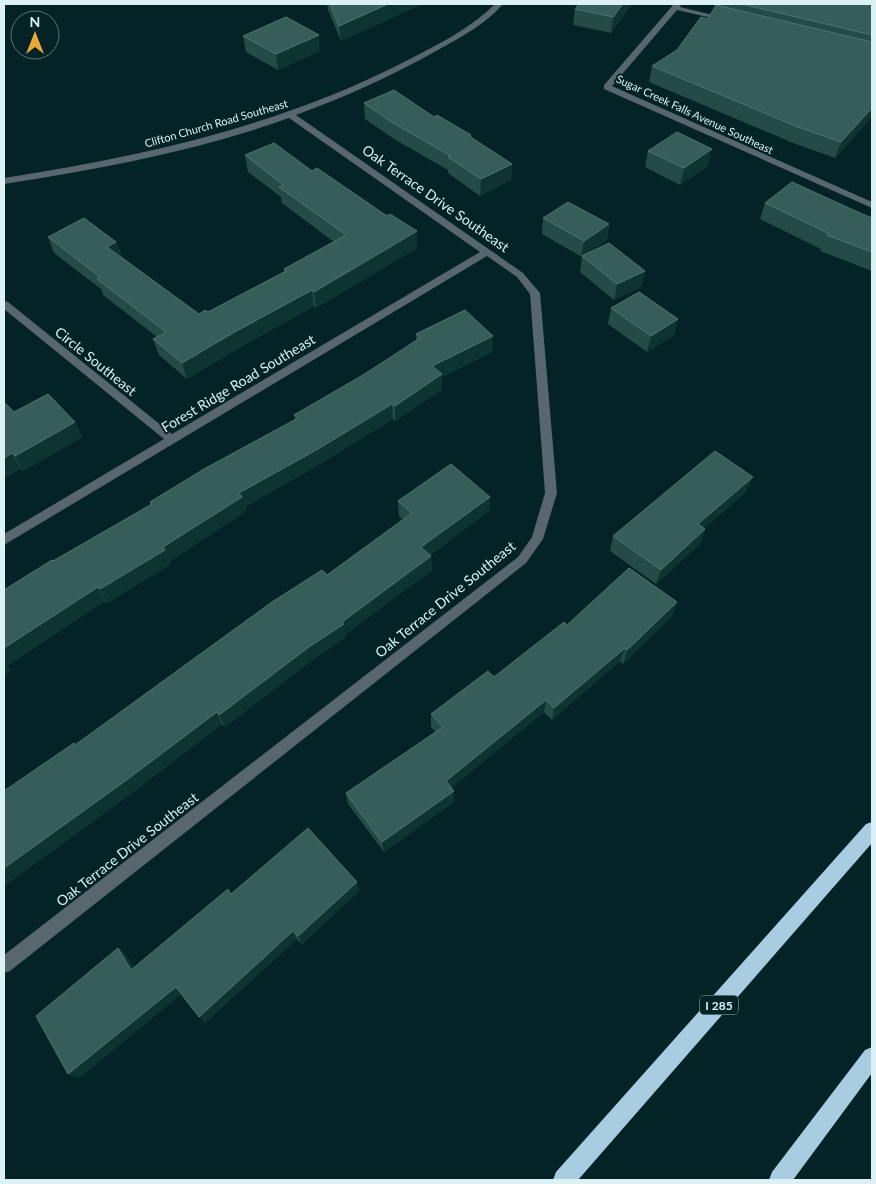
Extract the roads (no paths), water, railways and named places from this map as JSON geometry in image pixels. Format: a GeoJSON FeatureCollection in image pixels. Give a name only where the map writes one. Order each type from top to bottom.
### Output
{"type":"FeatureCollection","features":[{"type":"Feature","properties":{"kind":"highway","name":"I 285"},"geometry":{"type":"LineString","coordinates":[[564,1180],[872,830]]}},
{"type":"Feature","properties":{"kind":"highway"},"geometry":{"type":"LineString","coordinates":[[780,1180],[872,1057]]}},
{"type":"Feature","properties":{"kind":"street","name":"Clifton Church Road Southeast"},"geometry":{"type":"LineString","coordinates":[[4,181],[121,161],[203,141],[289,114],[365,85],[412,62],[492,12],[499,4]]}},
{"type":"Feature","properties":{"kind":"street"},"geometry":{"type":"LineString","coordinates":[[677,6],[732,21]]}},
{"type":"Feature","properties":{"kind":"street","name":"Sugar Creek Falls Avenue Southeast"},"geometry":{"type":"LineString","coordinates":[[677,6],[607,87],[872,205]]}},
{"type":"Feature","properties":{"kind":"street","name":"Oak Terrace Drive Southeast"},"geometry":{"type":"LineString","coordinates":[[4,965],[522,560],[537,539],[551,493],[535,293],[520,275],[289,114]]}},
{"type":"Feature","properties":{"kind":"street","name":"Forest Ridge Road Southeast"},"geometry":{"type":"LineString","coordinates":[[4,540],[487,252]]}},
{"type":"Feature","properties":{"kind":"street","name":"Circle Southeast"},"geometry":{"type":"LineString","coordinates":[[4,304],[172,440]]}}]}
